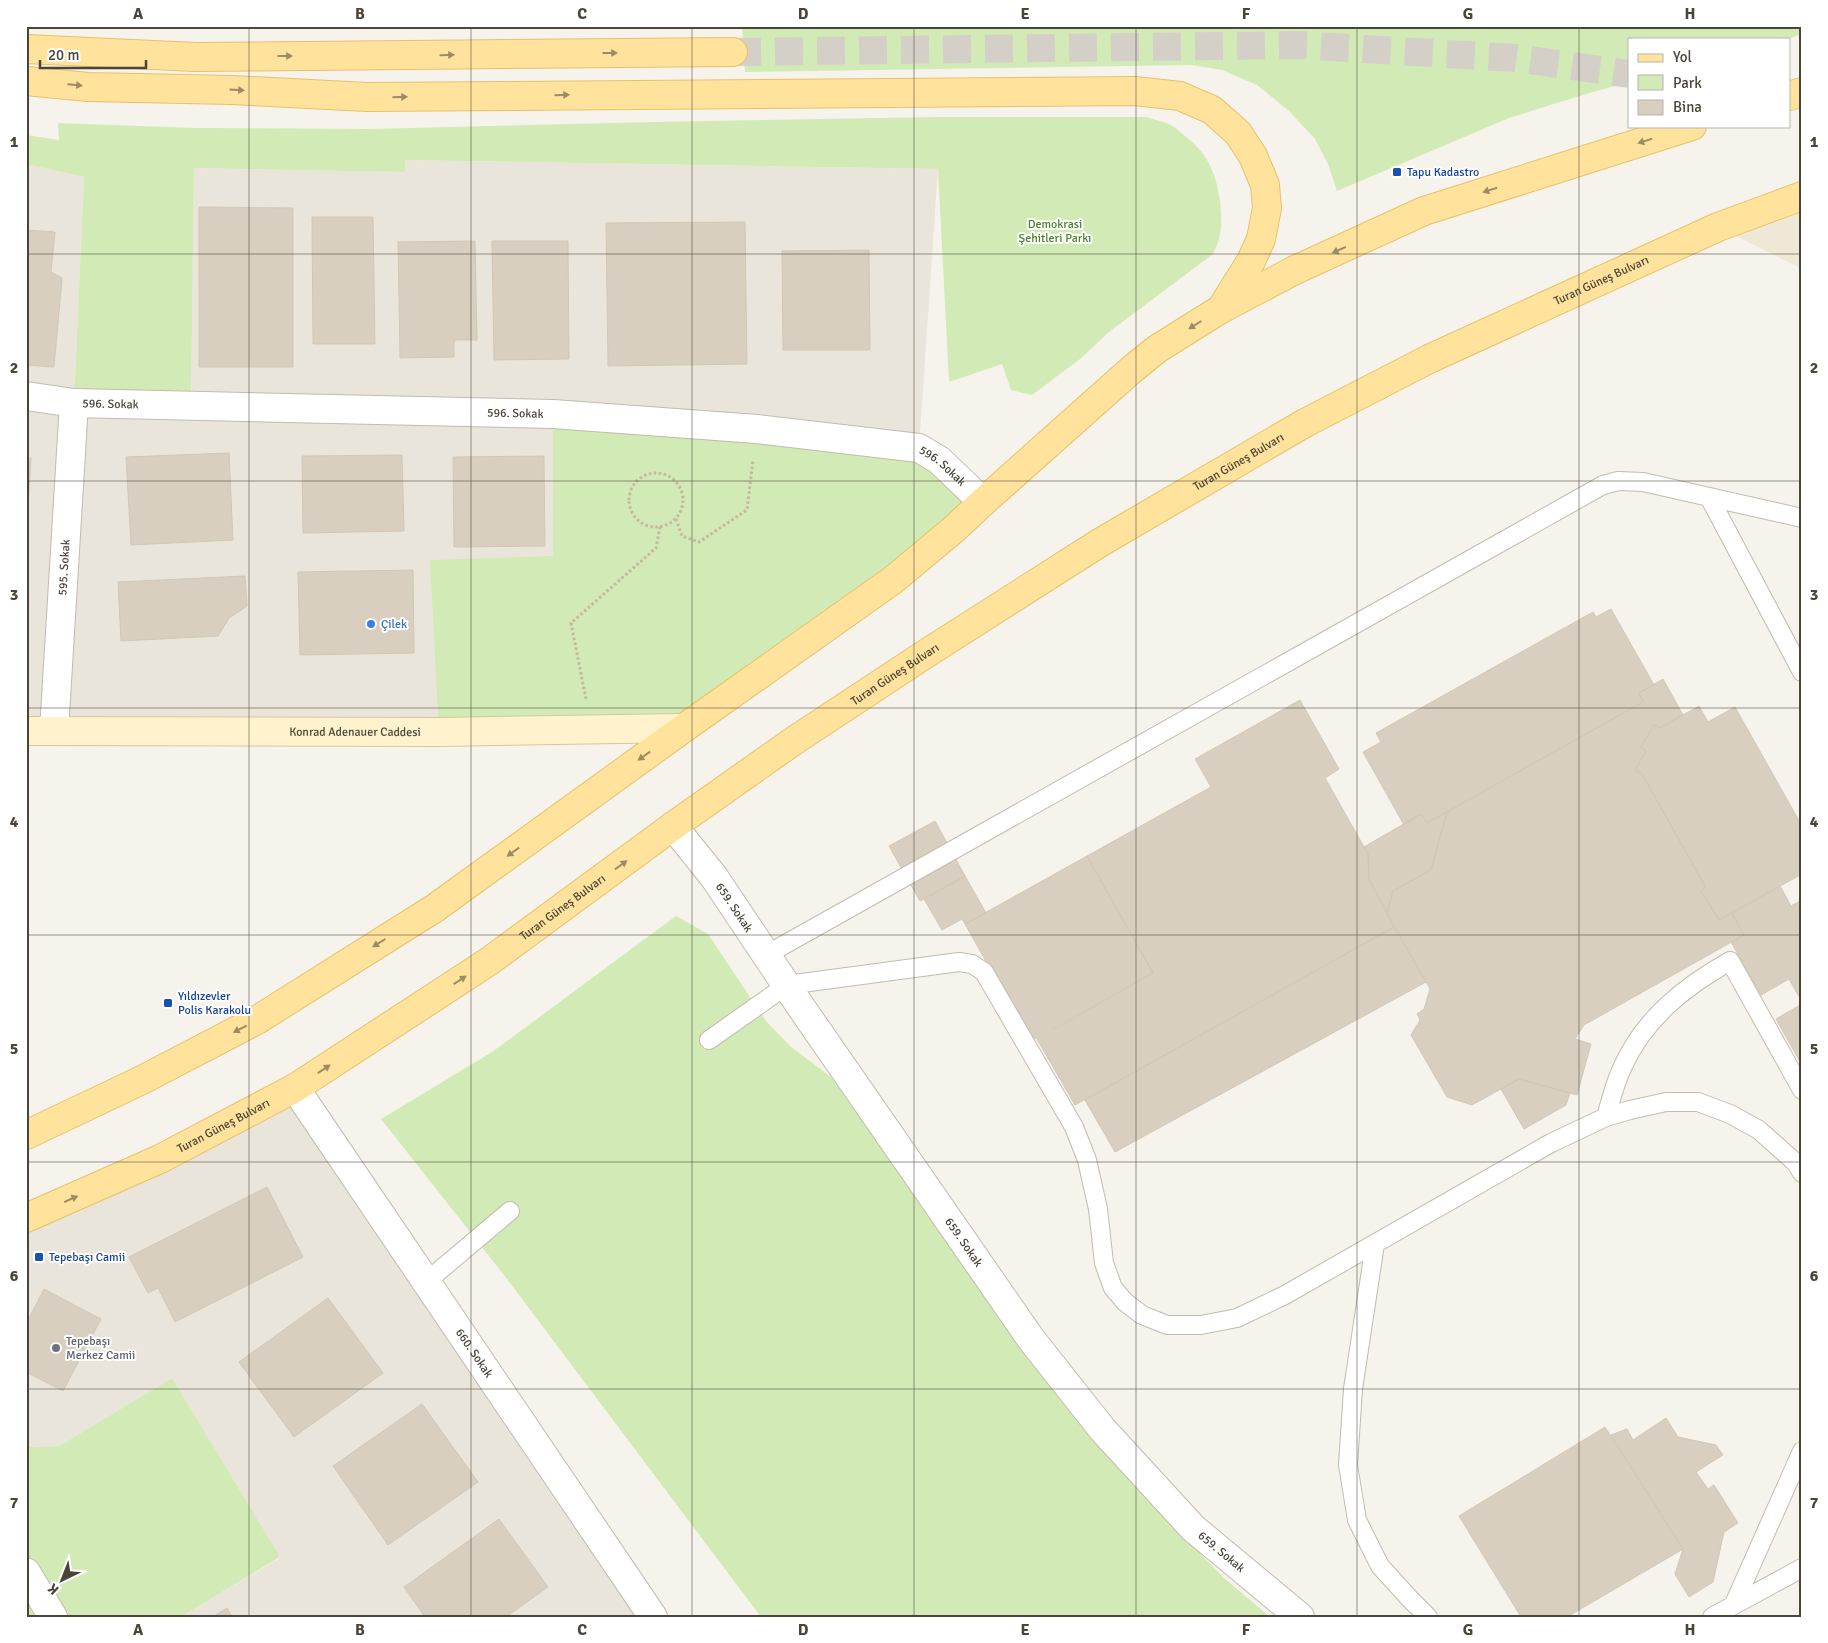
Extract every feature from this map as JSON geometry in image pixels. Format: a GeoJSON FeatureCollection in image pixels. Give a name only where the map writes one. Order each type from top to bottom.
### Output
{"type":"FeatureCollection","features":[{"type":"Feature","properties":{"kind":"main road"},"geometry":{"type":"LineString","coordinates":[[26,49],[196,57],[733,52]]}},
{"type":"Feature","properties":{"kind":"main road"},"geometry":{"type":"LineString","coordinates":[[26,81],[88,87],[232,90],[367,97],[1135,91],[1180,96],[1212,110],[1238,133],[1252,156],[1265,185],[1267,208],[1261,240],[1251,261],[1222,309]]}},
{"type":"Feature","properties":{"kind":"main road"},"geometry":{"type":"LineString","coordinates":[[1790,96],[1802,92]]}},
{"type":"Feature","properties":{"kind":"main road"},"geometry":{"type":"LineString","coordinates":[[26,1135],[142,1080],[257,1020],[435,908],[893,580],[953,530],[1157,349],[1222,309],[1296,270],[1424,211],[1686,128]]}},
{"type":"Feature","properties":{"kind":"main road","name":"Turan Güneş Bulvarı"},"geometry":{"type":"LineString","coordinates":[[26,1218],[160,1159],[295,1088],[488,962],[673,826],[795,740],[1101,542],[1305,422],[1447,350],[1718,227],[1802,196]]}},
{"type":"Feature","properties":{"kind":"main road","name":"Konrad Adenauer Caddesi"},"geometry":{"type":"LineString","coordinates":[[26,731],[592,730],[684,728]]}},
{"type":"Feature","properties":{"kind":"street","name":"596. Sokak"},"geometry":{"type":"LineString","coordinates":[[26,396],[74,403],[553,414],[757,429],[919,448],[939,460],[983,502]]}},
{"type":"Feature","properties":{"kind":"street","name":"595. Sokak"},"geometry":{"type":"LineString","coordinates":[[54,731],[74,403]]}},
{"type":"Feature","properties":{"kind":"street","name":"659. Sokak"},"geometry":{"type":"LineString","coordinates":[[673,826],[714,877],[1031,1339],[1103,1430],[1193,1528],[1300,1617]]}},
{"type":"Feature","properties":{"kind":"street","name":"660. Sokak"},"geometry":{"type":"LineString","coordinates":[[295,1088],[653,1617]]}},
{"type":"Feature","properties":{"kind":"street"},"geometry":{"type":"LineString","coordinates":[[26,1572],[53,1617]]}},
{"type":"Feature","properties":{"kind":"lane"},"geometry":{"type":"LineString","coordinates":[[766,955],[1603,485],[1618,481],[1642,482],[1802,518]]}},
{"type":"Feature","properties":{"kind":"lane"},"geometry":{"type":"LineString","coordinates":[[1709,497],[1802,672]]}},
{"type":"Feature","properties":{"kind":"lane"},"geometry":{"type":"LineString","coordinates":[[709,1040],[787,985],[959,962],[972,964],[984,972],[1074,1127],[1087,1160],[1098,1209],[1104,1263],[1113,1288],[1125,1302],[1142,1315],[1167,1325],[1201,1325],[1237,1318],[1286,1295],[1551,1143],[1606,1117],[1666,1102],[1698,1102],[1730,1114],[1759,1130],[1796,1163],[1802,1172]]}},
{"type":"Feature","properties":{"kind":"lane"},"geometry":{"type":"LineString","coordinates":[[1606,1117],[1622,1068],[1640,1034],[1670,1002],[1706,975],[1730,962],[1802,1090]]}},
{"type":"Feature","properties":{"kind":"lane"},"geometry":{"type":"LineString","coordinates":[[426,1282],[510,1211]]}},
{"type":"Feature","properties":{"kind":"lane"},"geometry":{"type":"LineString","coordinates":[[1375,1244],[1353,1389],[1348,1465],[1357,1520],[1380,1566],[1428,1617]]}},
{"type":"Feature","properties":{"kind":"lane"},"geometry":{"type":"LineString","coordinates":[[1734,1604],[1802,1451]]}},
{"type":"Feature","properties":{"kind":"lane"},"geometry":{"type":"LineString","coordinates":[[1712,1617],[1802,1568]]}},
{"type":"Feature","properties":{"kind":"path"},"geometry":{"type":"LineString","coordinates":[[676,519],[682,536],[699,542],[747,510],[757,429]]}},
{"type":"Feature","properties":{"kind":"path"},"geometry":{"type":"LineString","coordinates":[[664,474],[672,478],[678,485],[683,503],[681,512],[676,519],[660,527],[643,524],[636,518],[630,502],[634,486],[647,475],[664,474]]}},
{"type":"Feature","properties":{"kind":"path"},"geometry":{"type":"LineString","coordinates":[[592,730],[571,623],[656,548],[660,527]]}},
{"type":"Feature","properties":{"kind":"shaded area"},"geometry":{"type":"Polygon","coordinates":[[[405,160],[938,169],[919,448],[553,414],[553,556],[439,732],[26,731],[26,164],[84,177],[74,403],[191,404],[194,168],[405,172],[405,160]]]}},
{"type":"Feature","properties":{"kind":"shaded area"},"geometry":{"type":"Polygon","coordinates":[[[1802,196],[1802,269],[1718,227],[1802,196]]]}},
{"type":"Feature","properties":{"kind":"shaded area"},"geometry":{"type":"Polygon","coordinates":[[[295,1088],[653,1617],[181,1617],[280,1558],[172,1378],[59,1446],[30,1447],[26,1445],[26,1218],[295,1088]]]}},
{"type":"Feature","properties":{"kind":"green space"},"geometry":{"type":"Polygon","coordinates":[[[742,26],[1802,26],[1802,34],[1790,38],[1628,38],[1628,82],[1509,118],[1337,191],[1328,164],[1315,139],[1289,111],[1257,85],[1222,70],[1191,65],[745,72],[742,26]]]}},
{"type":"Feature","properties":{"kind":"green space","name":"Demokrasi Şehitleri Parkı"},"geometry":{"type":"Polygon","coordinates":[[[938,117],[1147,117],[1169,124],[1200,150],[1213,173],[1220,201],[1221,222],[1219,240],[1213,254],[1109,332],[1080,359],[1032,395],[1011,390],[1002,364],[949,382],[938,169],[405,160],[405,172],[194,168],[191,405],[74,403],[84,177],[26,164],[26,135],[59,140],[58,123],[194,128],[370,129],[938,117]]]}},
{"type":"Feature","properties":{"kind":"green space"},"geometry":{"type":"Polygon","coordinates":[[[553,414],[919,448],[983,502],[684,728],[439,732],[430,560],[553,556],[553,414]]]}},
{"type":"Feature","properties":{"kind":"green space"},"geometry":{"type":"Polygon","coordinates":[[[676,916],[708,934],[766,1021],[790,1046],[831,1077],[1032,1356],[1160,1513],[1224,1578],[1270,1617],[761,1617],[504,1275],[381,1119],[492,1052],[676,916]]]}},
{"type":"Feature","properties":{"kind":"green space"},"geometry":{"type":"Polygon","coordinates":[[[172,1378],[280,1557],[181,1617],[26,1617],[26,1445],[30,1447],[59,1446],[172,1378]]]}},
{"type":"Feature","properties":{"kind":"building"},"geometry":{"type":"Polygon","coordinates":[[[199,207],[293,208],[293,367],[199,367],[199,207]]]}},
{"type":"Feature","properties":{"kind":"building"},"geometry":{"type":"Polygon","coordinates":[[[312,217],[373,217],[375,344],[313,344],[312,217]]]}},
{"type":"Feature","properties":{"kind":"building"},"geometry":{"type":"Polygon","coordinates":[[[745,222],[747,364],[608,366],[606,223],[745,222]]]}},
{"type":"Feature","properties":{"kind":"building"},"geometry":{"type":"Polygon","coordinates":[[[26,230],[55,232],[51,272],[62,278],[54,367],[26,365],[26,230]]]}},
{"type":"Feature","properties":{"kind":"building"},"geometry":{"type":"Polygon","coordinates":[[[475,241],[477,340],[454,340],[454,357],[400,358],[398,242],[475,241]]]}},
{"type":"Feature","properties":{"kind":"building"},"geometry":{"type":"Polygon","coordinates":[[[492,241],[568,241],[569,359],[494,360],[492,241]]]}},
{"type":"Feature","properties":{"kind":"building"},"geometry":{"type":"Polygon","coordinates":[[[869,250],[870,350],[783,350],[782,251],[869,250]]]}},
{"type":"Feature","properties":{"kind":"building"},"geometry":{"type":"Polygon","coordinates":[[[229,453],[233,540],[131,545],[126,457],[229,453]]]}},
{"type":"Feature","properties":{"kind":"building"},"geometry":{"type":"Polygon","coordinates":[[[402,455],[404,531],[303,533],[302,456],[402,455]]]}},
{"type":"Feature","properties":{"kind":"building"},"geometry":{"type":"Polygon","coordinates":[[[544,456],[545,546],[454,547],[453,457],[544,456]]]}},
{"type":"Feature","properties":{"kind":"building"},"geometry":{"type":"Polygon","coordinates":[[[26,458],[31,458],[26,538],[26,458]]]}},
{"type":"Feature","properties":{"kind":"building"},"geometry":{"type":"Polygon","coordinates":[[[413,570],[414,653],[300,655],[298,572],[413,570]]]}},
{"type":"Feature","properties":{"kind":"building"},"geometry":{"type":"Polygon","coordinates":[[[245,576],[247,606],[229,618],[218,636],[121,641],[118,582],[245,576]]]}},
{"type":"Feature","properties":{"kind":"building"},"geometry":{"type":"Polygon","coordinates":[[[1611,609],[1654,685],[1639,693],[1643,702],[1427,823],[1421,814],[1404,825],[1363,752],[1381,742],[1376,733],[1593,612],[1596,617],[1611,609]]]}},
{"type":"Feature","properties":{"kind":"building"},"geometry":{"type":"Polygon","coordinates":[[[1663,679],[1683,715],[1660,728],[1654,725],[1641,747],[1646,751],[1635,770],[1642,774],[1705,886],[1701,891],[1719,920],[1732,913],[1744,935],[1584,1025],[1575,1039],[1591,1044],[1577,1095],[1519,1079],[1472,1105],[1447,1097],[1411,1035],[1420,1020],[1417,1014],[1424,1009],[1430,989],[1387,913],[1393,891],[1431,870],[1447,812],[1643,702],[1639,693],[1663,679]]]}},
{"type":"Feature","properties":{"kind":"building"},"geometry":{"type":"Polygon","coordinates":[[[1300,700],[1339,769],[1325,778],[1368,854],[1369,879],[1394,927],[1075,1105],[1037,1039],[1153,973],[1087,856],[1211,787],[1195,759],[1300,700]]]}},
{"type":"Feature","properties":{"kind":"building"},"geometry":{"type":"Polygon","coordinates":[[[1699,706],[1708,722],[1735,707],[1802,826],[1802,874],[1719,920],[1701,891],[1705,886],[1642,774],[1635,770],[1646,751],[1641,747],[1654,725],[1660,728],[1699,706]]]}},
{"type":"Feature","properties":{"kind":"building"},"geometry":{"type":"Polygon","coordinates":[[[1447,812],[1431,870],[1393,891],[1387,913],[1369,879],[1368,854],[1364,847],[1421,814],[1427,823],[1447,812]]]}},
{"type":"Feature","properties":{"kind":"building"},"geometry":{"type":"Polygon","coordinates":[[[935,821],[965,876],[920,901],[889,846],[935,821]]]}},
{"type":"Feature","properties":{"kind":"building"},"geometry":{"type":"Polygon","coordinates":[[[1087,856],[1153,973],[1031,1041],[965,924],[1087,856]]]}},
{"type":"Feature","properties":{"kind":"building"},"geometry":{"type":"Polygon","coordinates":[[[965,876],[986,913],[965,924],[962,919],[942,930],[924,899],[965,876]]]}},
{"type":"Feature","properties":{"kind":"building"},"geometry":{"type":"Polygon","coordinates":[[[1780,886],[1791,906],[1802,900],[1802,1002],[1789,979],[1761,995],[1731,942],[1744,935],[1732,913],[1780,886]]]}},
{"type":"Feature","properties":{"kind":"building"},"geometry":{"type":"Polygon","coordinates":[[[1394,927],[1426,982],[1115,1152],[1085,1100],[1394,927]]]}},
{"type":"Feature","properties":{"kind":"building"},"geometry":{"type":"Polygon","coordinates":[[[1802,1004],[1802,1065],[1776,1019],[1802,1004]]]}},
{"type":"Feature","properties":{"kind":"building"},"geometry":{"type":"Polygon","coordinates":[[[1519,1079],[1570,1093],[1566,1105],[1524,1129],[1501,1089],[1519,1079]]]}},
{"type":"Feature","properties":{"kind":"building"},"geometry":{"type":"Polygon","coordinates":[[[267,1187],[303,1257],[175,1322],[158,1288],[148,1293],[129,1257],[267,1187]]]}},
{"type":"Feature","properties":{"kind":"building","name":"Tepebaşı Merkez Camii"},"geometry":{"type":"Polygon","coordinates":[[[44,1289],[101,1319],[63,1391],[26,1372],[26,1324],[44,1289]]]}},
{"type":"Feature","properties":{"kind":"building"},"geometry":{"type":"Polygon","coordinates":[[[328,1298],[383,1373],[294,1437],[239,1362],[328,1298]]]}},
{"type":"Feature","properties":{"kind":"building"},"geometry":{"type":"Polygon","coordinates":[[[422,1404],[478,1482],[388,1545],[333,1466],[422,1404]]]}},
{"type":"Feature","properties":{"kind":"building"},"geometry":{"type":"Polygon","coordinates":[[[1666,1418],[1678,1437],[1716,1445],[1723,1455],[1696,1472],[1708,1489],[1714,1485],[1738,1523],[1724,1532],[1713,1582],[1689,1597],[1675,1574],[1683,1549],[1611,1435],[1627,1429],[1633,1440],[1666,1418]]]}},
{"type":"Feature","properties":{"kind":"building"},"geometry":{"type":"Polygon","coordinates":[[[1605,1427],[1683,1549],[1567,1617],[1521,1617],[1459,1516],[1605,1427]]]}},
{"type":"Feature","properties":{"kind":"building"},"geometry":{"type":"Polygon","coordinates":[[[499,1519],[548,1587],[506,1617],[425,1617],[404,1587],[499,1519]]]}},
{"type":"Feature","properties":{"kind":"building"},"geometry":{"type":"Polygon","coordinates":[[[227,1608],[232,1617],[213,1617],[227,1608]]]}},
{"type":"Feature","properties":{"kind":"tunnel"},"geometry":{"type":"LineString","coordinates":[[733,52],[1297,45],[1515,58],[1628,74]]}},
{"type":"Feature","properties":{"kind":"place","name":"Tapu Kadastro"},"geometry":{"type":"Point","coordinates":[1397,172]}},
{"type":"Feature","properties":{"kind":"place","name":"Çilek"},"geometry":{"type":"Point","coordinates":[371,624]}},
{"type":"Feature","properties":{"kind":"place","name":"Yıldızevler Polis Karakolu"},"geometry":{"type":"Point","coordinates":[168,1003]}},
{"type":"Feature","properties":{"kind":"place","name":"Tepebaşı Camii"},"geometry":{"type":"Point","coordinates":[39,1257]}},
{"type":"Feature","properties":{"kind":"place","name":"Tepebaşı Merkez Camii"},"geometry":{"type":"Point","coordinates":[56,1348]}}]}
